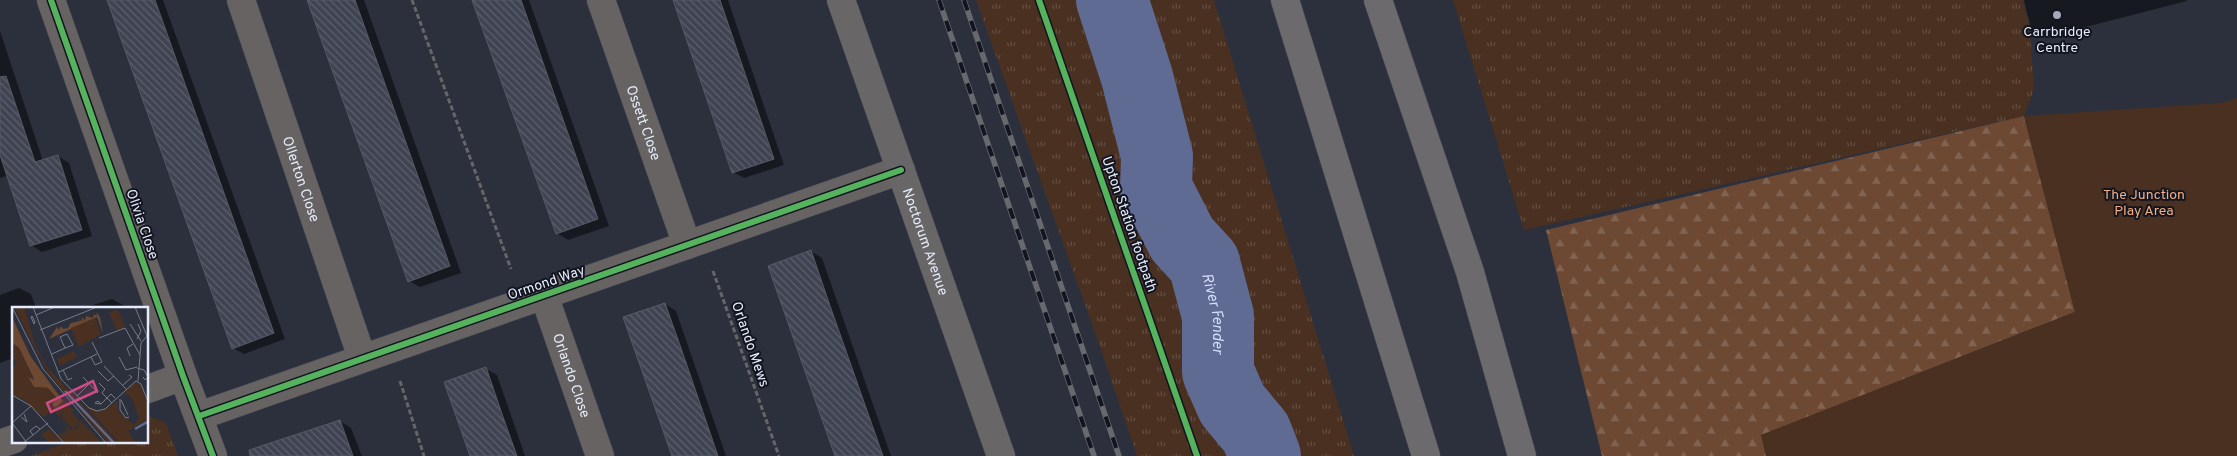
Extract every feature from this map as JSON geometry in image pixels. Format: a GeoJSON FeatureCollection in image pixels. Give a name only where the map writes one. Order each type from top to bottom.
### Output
{"type":"FeatureCollection","features":[{"type":"Feature","properties":{"kind":"highway"},"geometry":{"type":"LineString","coordinates":[[1285,0],[1426,456]]}},
{"type":"Feature","properties":{"kind":"highway"},"geometry":{"type":"LineString","coordinates":[[1378,0],[1470,272],[1522,456]]}},
{"type":"Feature","properties":{"kind":"street","name":"Olivia Close"},"geometry":{"type":"LineString","coordinates":[[51,0],[182,376],[213,456]]}},
{"type":"Feature","properties":{"kind":"street","name":"Ollerton Close"},"geometry":{"type":"LineString","coordinates":[[241,0],[362,358]]}},
{"type":"Feature","properties":{"kind":"street","name":"Ossett Close"},"geometry":{"type":"LineString","coordinates":[[600,0],[695,243]]}},
{"type":"Feature","properties":{"kind":"street","name":"Noctorum Avenue"},"geometry":{"type":"LineString","coordinates":[[841,0],[1001,456]]}},
{"type":"Feature","properties":{"kind":"street","name":"Ormond Way"},"geometry":{"type":"LineString","coordinates":[[199,416],[901,170]]}},
{"type":"Feature","properties":{"kind":"street","name":"Orlando Close"},"geometry":{"type":"LineString","coordinates":[[533,299],[600,456]]}},
{"type":"Feature","properties":{"kind":"street"},"geometry":{"type":"LineString","coordinates":[[149,389],[182,376]]}},
{"type":"Feature","properties":{"kind":"street"},"geometry":{"type":"LineString","coordinates":[[0,444],[12,440]]}},
{"type":"Feature","properties":{"kind":"path"},"geometry":{"type":"LineString","coordinates":[[412,0],[533,299]]}},
{"type":"Feature","properties":{"kind":"path"},"geometry":{"type":"LineString","coordinates":[[390,349],[424,456]]}},
{"type":"Feature","properties":{"kind":"green space"},"geometry":{"type":"Polygon","coordinates":[[[976,0],[1214,0],[1354,456],[1137,456],[1098,341],[976,0]]]}},
{"type":"Feature","properties":{"kind":"green space"},"geometry":{"type":"Polygon","coordinates":[[[1453,0],[2023,0],[2030,29],[2034,89],[2024,116],[1524,230],[1453,0]]]}},
{"type":"Feature","properties":{"kind":"green space","name":"The Junction Play Area"},"geometry":{"type":"Polygon","coordinates":[[[2237,98],[2237,456],[1766,456],[1761,435],[2075,312],[2024,116],[2219,103],[2237,98]]]}},
{"type":"Feature","properties":{"kind":"green space"},"geometry":{"type":"Polygon","coordinates":[[[2024,116],[2075,312],[1762,435],[1766,456],[1602,456],[1546,230],[2024,116]]]}},
{"type":"Feature","properties":{"kind":"green space"},"geometry":{"type":"Polygon","coordinates":[[[149,416],[166,423],[178,456],[31,456],[63,444],[149,444],[149,416]]]}},
{"type":"Feature","properties":{"kind":"building"},"geometry":{"type":"Polygon","coordinates":[[[107,0],[155,0],[274,333],[232,349],[107,0]]]}},
{"type":"Feature","properties":{"kind":"building"},"geometry":{"type":"Polygon","coordinates":[[[307,0],[355,0],[450,266],[408,282],[307,0]]]}},
{"type":"Feature","properties":{"kind":"building"},"geometry":{"type":"Polygon","coordinates":[[[472,0],[521,0],[598,219],[556,234],[472,0]]]}},
{"type":"Feature","properties":{"kind":"building"},"geometry":{"type":"Polygon","coordinates":[[[673,0],[720,0],[774,159],[732,173],[673,0]]]}},
{"type":"Feature","properties":{"kind":"building"},"geometry":{"type":"Polygon","coordinates":[[[6,76],[35,162],[58,155],[82,230],[30,246],[0,155],[0,77],[6,76]]]}},
{"type":"Feature","properties":{"kind":"building"},"geometry":{"type":"Polygon","coordinates":[[[811,250],[883,456],[835,456],[768,266],[811,250]]]}},
{"type":"Feature","properties":{"kind":"building"},"geometry":{"type":"Polygon","coordinates":[[[665,303],[718,456],[672,456],[623,317],[665,303]]]}},
{"type":"Feature","properties":{"kind":"building"},"geometry":{"type":"Polygon","coordinates":[[[486,367],[517,456],[470,456],[444,382],[486,367]]]}},
{"type":"Feature","properties":{"kind":"building"},"geometry":{"type":"Polygon","coordinates":[[[340,420],[353,456],[250,456],[249,450],[340,420]]]}},
{"type":"Feature","properties":{"kind":"waterway","name":"River Fender"},"geometry":{"type":"LineString","coordinates":[[1112,0],[1137,77],[1157,156],[1156,188],[1182,239],[1204,263],[1218,316],[1218,372],[1232,404],[1256,433],[1265,456]]}},
{"type":"Feature","properties":{"kind":"railway"},"geometry":{"type":"LineString","coordinates":[[939,0],[1094,456]]}},
{"type":"Feature","properties":{"kind":"railway"},"geometry":{"type":"LineString","coordinates":[[964,0],[1119,456]]}},
{"type":"Feature","properties":{"kind":"cycle path"},"geometry":{"type":"LineString","coordinates":[[51,0],[213,456]]}},
{"type":"Feature","properties":{"kind":"cycle path","name":"Upton Station footpath"},"geometry":{"type":"LineString","coordinates":[[1039,0],[1197,456]]}},
{"type":"Feature","properties":{"kind":"cycle path"},"geometry":{"type":"LineString","coordinates":[[199,416],[901,170]]}},
{"type":"Feature","properties":{"kind":"place","name":"Carrbridge Centre"},"geometry":{"type":"Point","coordinates":[2057,15]}}]}
